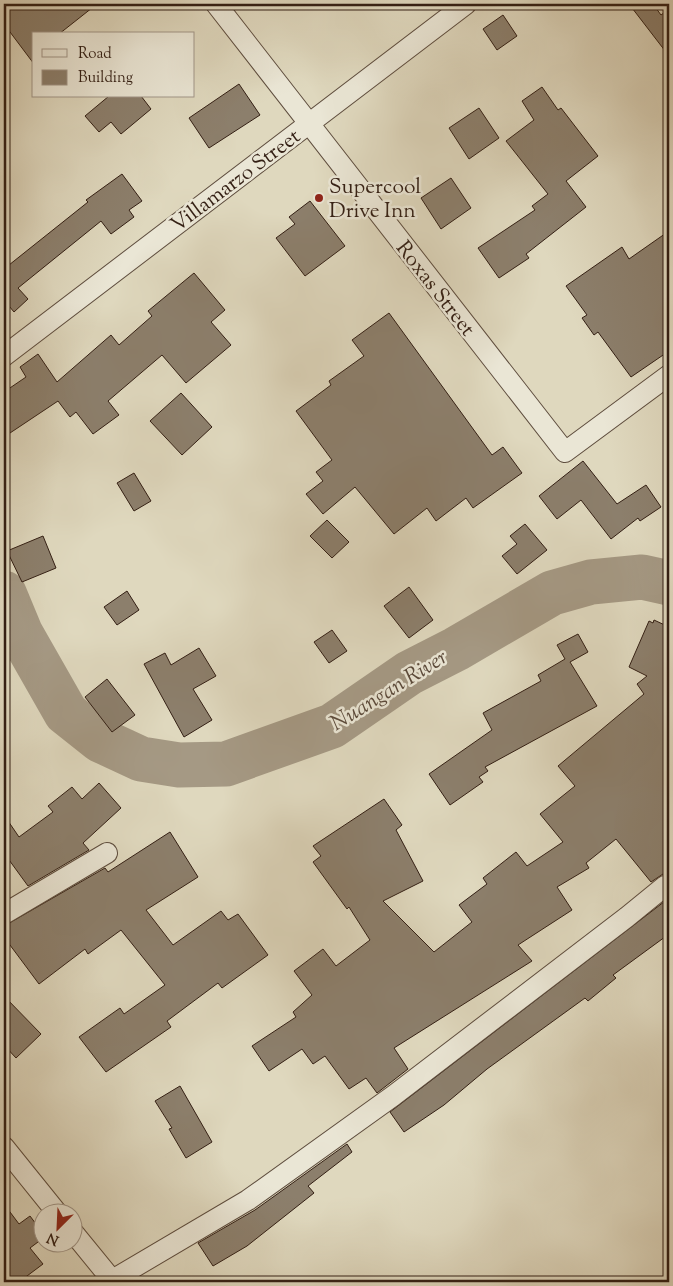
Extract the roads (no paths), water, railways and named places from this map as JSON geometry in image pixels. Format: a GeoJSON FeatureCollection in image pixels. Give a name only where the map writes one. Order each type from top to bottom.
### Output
{"type":"FeatureCollection","features":[{"type":"Feature","properties":{"kind":"street","name":"Roxas Street"},"geometry":{"type":"LineString","coordinates":[[216,4],[565,452],[669,375]]}},
{"type":"Feature","properties":{"kind":"street","name":"Villamarzo Street"},"geometry":{"type":"LineString","coordinates":[[4,356],[466,4]]}},
{"type":"Feature","properties":{"kind":"street"},"geometry":{"type":"LineString","coordinates":[[4,914],[107,853]]}},
{"type":"Feature","properties":{"kind":"street"},"geometry":{"type":"LineString","coordinates":[[82,1244],[110,1281],[256,1194],[393,1096],[665,886]]}},
{"type":"Feature","properties":{"kind":"street"},"geometry":{"type":"LineString","coordinates":[[4,1147],[50,1204]]}},
{"type":"Feature","properties":{"kind":"waterway","name":"Nuangan River"},"geometry":{"type":"LineString","coordinates":[[4,593],[21,634],[66,713],[100,740],[141,759],[179,765],[226,764],[332,726],[409,673],[456,649],[552,593],[591,582],[642,577],[669,583]]}},
{"type":"Feature","properties":{"kind":"place","name":"Supercool Drive Inn"},"geometry":{"type":"Point","coordinates":[319,198]}}]}
